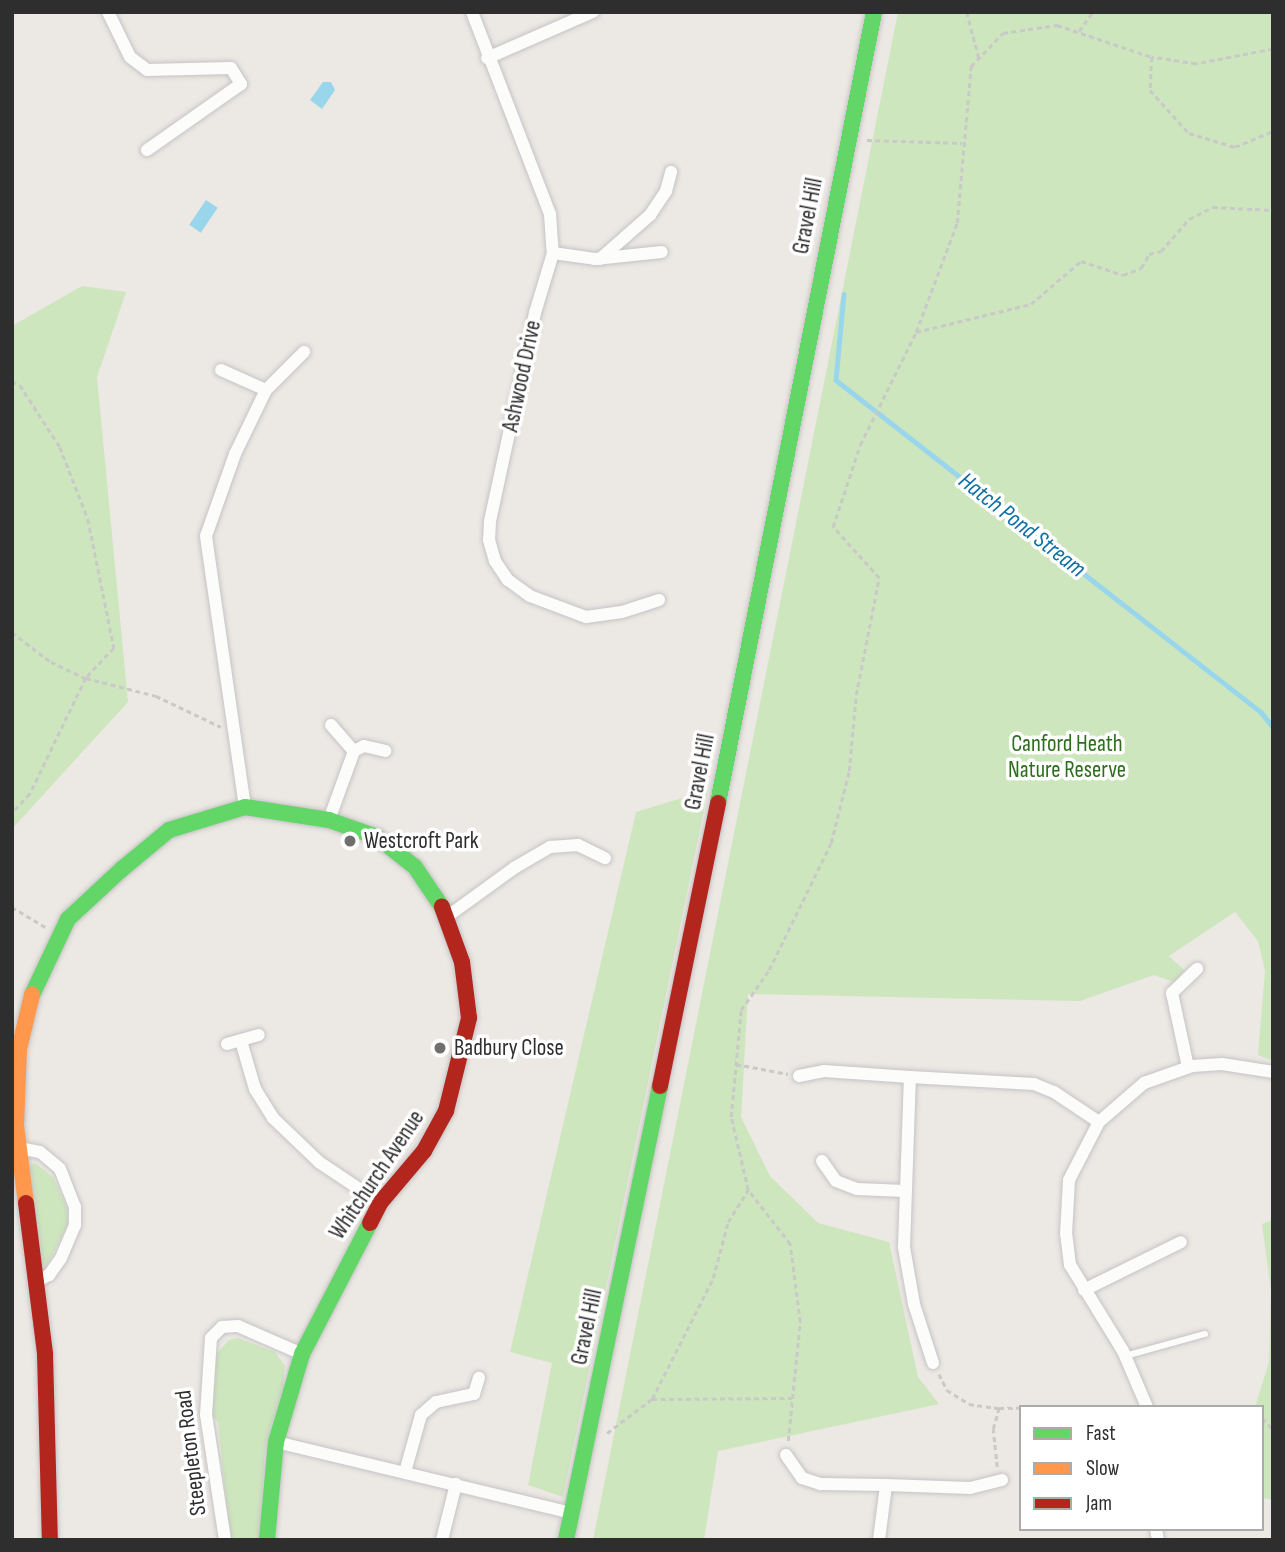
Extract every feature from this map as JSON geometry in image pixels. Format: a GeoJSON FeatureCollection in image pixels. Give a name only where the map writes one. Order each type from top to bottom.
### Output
{"type":"FeatureCollection","features":[{"type":"Feature","properties":{"kind":"street"},"geometry":{"type":"LineString","coordinates":[[108,12],[130,57],[147,70],[231,68],[241,84],[147,150]]}},
{"type":"Feature","properties":{"kind":"street","name":"Ashwood Drive"},"geometry":{"type":"LineString","coordinates":[[472,12],[487,58],[550,214],[553,253],[535,313],[494,500],[489,540],[495,561],[508,580],[530,596],[586,617],[622,612],[659,600]]}},
{"type":"Feature","properties":{"kind":"street"},"geometry":{"type":"LineString","coordinates":[[487,58],[593,12]]}},
{"type":"Feature","properties":{"kind":"street","name":"Gravel Hill"},"geometry":{"type":"LineString","coordinates":[[566,1540],[702,884],[846,138],[874,12]]}},
{"type":"Feature","properties":{"kind":"street"},"geometry":{"type":"LineString","coordinates":[[600,259],[650,215],[667,191],[671,172]]}},
{"type":"Feature","properties":{"kind":"street"},"geometry":{"type":"LineString","coordinates":[[553,253],[600,259],[662,252]]}},
{"type":"Feature","properties":{"kind":"street"},"geometry":{"type":"LineString","coordinates":[[245,807],[206,536],[235,454],[266,390],[304,352]]}},
{"type":"Feature","properties":{"kind":"street"},"geometry":{"type":"LineString","coordinates":[[221,370],[266,390]]}},
{"type":"Feature","properties":{"kind":"street"},"geometry":{"type":"LineString","coordinates":[[331,725],[354,751]]}},
{"type":"Feature","properties":{"kind":"street"},"geometry":{"type":"LineString","coordinates":[[329,820],[354,751],[364,746],[385,751]]}},
{"type":"Feature","properties":{"kind":"street","name":"Whitchurch Avenue"},"geometry":{"type":"LineString","coordinates":[[50,1540],[45,1354],[19,1148],[19,1049],[36,979],[68,919],[169,830],[245,807],[329,820],[377,837],[415,867],[449,916],[462,962],[469,1017],[461,1063],[446,1111],[424,1152],[380,1203],[334,1285],[302,1354]]}},
{"type":"Feature","properties":{"kind":"street"},"geometry":{"type":"LineString","coordinates":[[449,916],[514,867],[550,847],[578,845],[606,858]]}},
{"type":"Feature","properties":{"kind":"street"},"geometry":{"type":"LineString","coordinates":[[1188,1067],[1172,993],[1197,970]]}},
{"type":"Feature","properties":{"kind":"street"},"geometry":{"type":"LineString","coordinates":[[227,1044],[259,1035]]}},
{"type":"Feature","properties":{"kind":"street"},"geometry":{"type":"LineString","coordinates":[[242,1041],[255,1089],[273,1118],[319,1162],[380,1203]]}},
{"type":"Feature","properties":{"kind":"street"},"geometry":{"type":"LineString","coordinates":[[1145,1405],[1125,1356],[1070,1265],[1066,1208],[1069,1180],[1099,1122],[1144,1083],[1188,1067],[1222,1064],[1273,1072]]}},
{"type":"Feature","properties":{"kind":"street"},"geometry":{"type":"LineString","coordinates":[[799,1076],[824,1071],[1034,1084],[1054,1091],[1099,1122]]}},
{"type":"Feature","properties":{"kind":"street"},"geometry":{"type":"LineString","coordinates":[[910,1077],[904,1247],[914,1304],[933,1363]]}},
{"type":"Feature","properties":{"kind":"street"},"geometry":{"type":"LineString","coordinates":[[19,1148],[40,1152],[60,1169],[75,1207],[75,1224],[61,1258],[49,1275],[37,1280]]}},
{"type":"Feature","properties":{"kind":"street"},"geometry":{"type":"LineString","coordinates":[[822,1161],[836,1181],[857,1189],[905,1191]]}},
{"type":"Feature","properties":{"kind":"street"},"geometry":{"type":"LineString","coordinates":[[1084,1290],[1181,1242]]}},
{"type":"Feature","properties":{"kind":"street","name":"Steepleton Road"},"geometry":{"type":"LineString","coordinates":[[225,1540],[206,1416],[211,1338],[222,1327],[238,1326],[302,1354]]}},
{"type":"Feature","properties":{"kind":"street"},"geometry":{"type":"LineString","coordinates":[[267,1540],[276,1442],[302,1354]]}},
{"type":"Feature","properties":{"kind":"street"},"geometry":{"type":"LineString","coordinates":[[405,1472],[421,1415],[436,1402],[474,1394],[479,1378]]}},
{"type":"Feature","properties":{"kind":"street"},"geometry":{"type":"LineString","coordinates":[[276,1442],[571,1513]]}},
{"type":"Feature","properties":{"kind":"street"},"geometry":{"type":"LineString","coordinates":[[786,1455],[802,1478],[821,1484],[970,1488],[1002,1480]]}},
{"type":"Feature","properties":{"kind":"street"},"geometry":{"type":"LineString","coordinates":[[442,1540],[456,1484]]}},
{"type":"Feature","properties":{"kind":"street"},"geometry":{"type":"LineString","coordinates":[[879,1540],[886,1485]]}},
{"type":"Feature","properties":{"kind":"lane"},"geometry":{"type":"LineString","coordinates":[[1125,1356],[1205,1334]]}},
{"type":"Feature","properties":{"kind":"path"},"geometry":{"type":"LineString","coordinates":[[967,12],[979,58]]}},
{"type":"Feature","properties":{"kind":"path"},"geometry":{"type":"LineString","coordinates":[[1079,31],[1093,12]]}},
{"type":"Feature","properties":{"kind":"path"},"geometry":{"type":"LineString","coordinates":[[786,1455],[800,1322],[790,1244],[748,1190],[731,1117],[741,1010],[769,970],[831,843],[849,771],[856,695],[879,578],[833,527],[872,421],[916,332],[957,223],[971,66],[1003,33],[1057,25],[1152,57],[1196,64],[1273,49]]}},
{"type":"Feature","properties":{"kind":"path"},"geometry":{"type":"LineString","coordinates":[[1152,57],[1150,90],[1189,133],[1235,147],[1273,131]]}},
{"type":"Feature","properties":{"kind":"path"},"geometry":{"type":"LineString","coordinates":[[846,138],[963,143]]}},
{"type":"Feature","properties":{"kind":"path"},"geometry":{"type":"LineString","coordinates":[[916,332],[1031,303],[1081,261],[1122,275],[1141,268],[1149,254],[1166,246],[1189,219],[1213,207],[1273,210]]}},
{"type":"Feature","properties":{"kind":"path"},"geometry":{"type":"LineString","coordinates":[[12,381],[20,385],[60,447],[88,519],[114,648],[86,678],[30,794],[12,813]]}},
{"type":"Feature","properties":{"kind":"path"},"geometry":{"type":"LineString","coordinates":[[12,632],[51,663],[86,678],[156,696],[235,734]]}},
{"type":"Feature","properties":{"kind":"path"},"geometry":{"type":"LineString","coordinates":[[12,907],[59,934]]}},
{"type":"Feature","properties":{"kind":"path"},"geometry":{"type":"LineString","coordinates":[[736,1064],[799,1076]]}},
{"type":"Feature","properties":{"kind":"path"},"geometry":{"type":"LineString","coordinates":[[585,1449],[652,1399],[713,1278],[728,1222],[748,1190]]}},
{"type":"Feature","properties":{"kind":"path"},"geometry":{"type":"LineString","coordinates":[[933,1363],[947,1390],[969,1404],[999,1408],[1019,1407]]}},
{"type":"Feature","properties":{"kind":"path"},"geometry":{"type":"LineString","coordinates":[[652,1399],[792,1398]]}},
{"type":"Feature","properties":{"kind":"path"},"geometry":{"type":"LineString","coordinates":[[1048,1405],[1114,1405]]}},
{"type":"Feature","properties":{"kind":"path"},"geometry":{"type":"LineString","coordinates":[[999,1408],[993,1455],[1002,1480]]}},
{"type":"Feature","properties":{"kind":"green space","name":"Canford Heath Nature Reserve"},"geometry":{"type":"Polygon","coordinates":[[[898,12],[1273,12],[1273,1061],[1258,1055],[1265,971],[1258,941],[1235,912],[1169,956],[1185,971],[1174,982],[1154,975],[1080,1001],[748,994],[741,1117],[770,1176],[818,1223],[889,1242],[918,1377],[939,1404],[718,1451],[704,1540],[593,1540],[898,12]]]}},
{"type":"Feature","properties":{"kind":"green space"},"geometry":{"type":"Polygon","coordinates":[[[82,286],[126,292],[97,377],[128,702],[12,829],[12,326],[82,286]]]}},
{"type":"Feature","properties":{"kind":"green space"},"geometry":{"type":"Polygon","coordinates":[[[708,790],[563,1497],[528,1485],[552,1363],[510,1352],[636,812],[708,790]]]}},
{"type":"Feature","properties":{"kind":"green space"},"geometry":{"type":"Polygon","coordinates":[[[35,1163],[53,1177],[67,1208],[68,1225],[46,1267],[42,1266],[29,1165],[35,1163]]]}},
{"type":"Feature","properties":{"kind":"green space"},"geometry":{"type":"Polygon","coordinates":[[[1273,1220],[1273,1500],[1264,1498],[1264,1405],[1256,1405],[1269,1362],[1271,1291],[1262,1224],[1273,1220]]]}},
{"type":"Feature","properties":{"kind":"green space"},"geometry":{"type":"Polygon","coordinates":[[[238,1338],[275,1352],[285,1366],[283,1387],[265,1447],[260,1540],[230,1540],[218,1422],[212,1415],[216,1354],[229,1340],[238,1338]]]}},
{"type":"Feature","properties":{"kind":"water"},"geometry":{"type":"Polygon","coordinates":[[[323,82],[331,82],[335,90],[322,109],[310,100],[323,82]]]}},
{"type":"Feature","properties":{"kind":"water"},"geometry":{"type":"Polygon","coordinates":[[[206,200],[218,208],[201,233],[189,225],[206,200]]]}},
{"type":"Feature","properties":{"kind":"waterway","name":"Hatch Pond Stream"},"geometry":{"type":"LineString","coordinates":[[844,294],[836,380],[1261,712],[1273,727]]}},
{"type":"Feature","properties":{"kind":"traffic: fast"},"geometry":{"type":"LineString","coordinates":[[718,803],[874,12]]}},
{"type":"Feature","properties":{"kind":"traffic: fast"},"geometry":{"type":"LineString","coordinates":[[32,995],[68,919],[122,869],[169,830],[245,807],[329,820],[377,837],[415,867],[442,907]]}},
{"type":"Feature","properties":{"kind":"traffic: fast"},"geometry":{"type":"LineString","coordinates":[[566,1540],[660,1086]]}},
{"type":"Feature","properties":{"kind":"traffic: fast"},"geometry":{"type":"LineString","coordinates":[[267,1540],[276,1442],[302,1354],[370,1223]]}},
{"type":"Feature","properties":{"kind":"traffic: slow"},"geometry":{"type":"LineString","coordinates":[[26,1203],[16,1126],[19,1049],[32,995]]}},
{"type":"Feature","properties":{"kind":"traffic: jam"},"geometry":{"type":"LineString","coordinates":[[660,1086],[718,803]]}},
{"type":"Feature","properties":{"kind":"traffic: jam"},"geometry":{"type":"LineString","coordinates":[[370,1223],[380,1203],[424,1151],[446,1111],[469,1018],[462,962],[442,907]]}},
{"type":"Feature","properties":{"kind":"traffic: jam"},"geometry":{"type":"LineString","coordinates":[[26,1203],[45,1354],[50,1540]]}},
{"type":"Feature","properties":{"kind":"place","name":"Westcroft Park"},"geometry":{"type":"Point","coordinates":[350,841]}},
{"type":"Feature","properties":{"kind":"place","name":"Badbury Close"},"geometry":{"type":"Point","coordinates":[440,1048]}}]}
